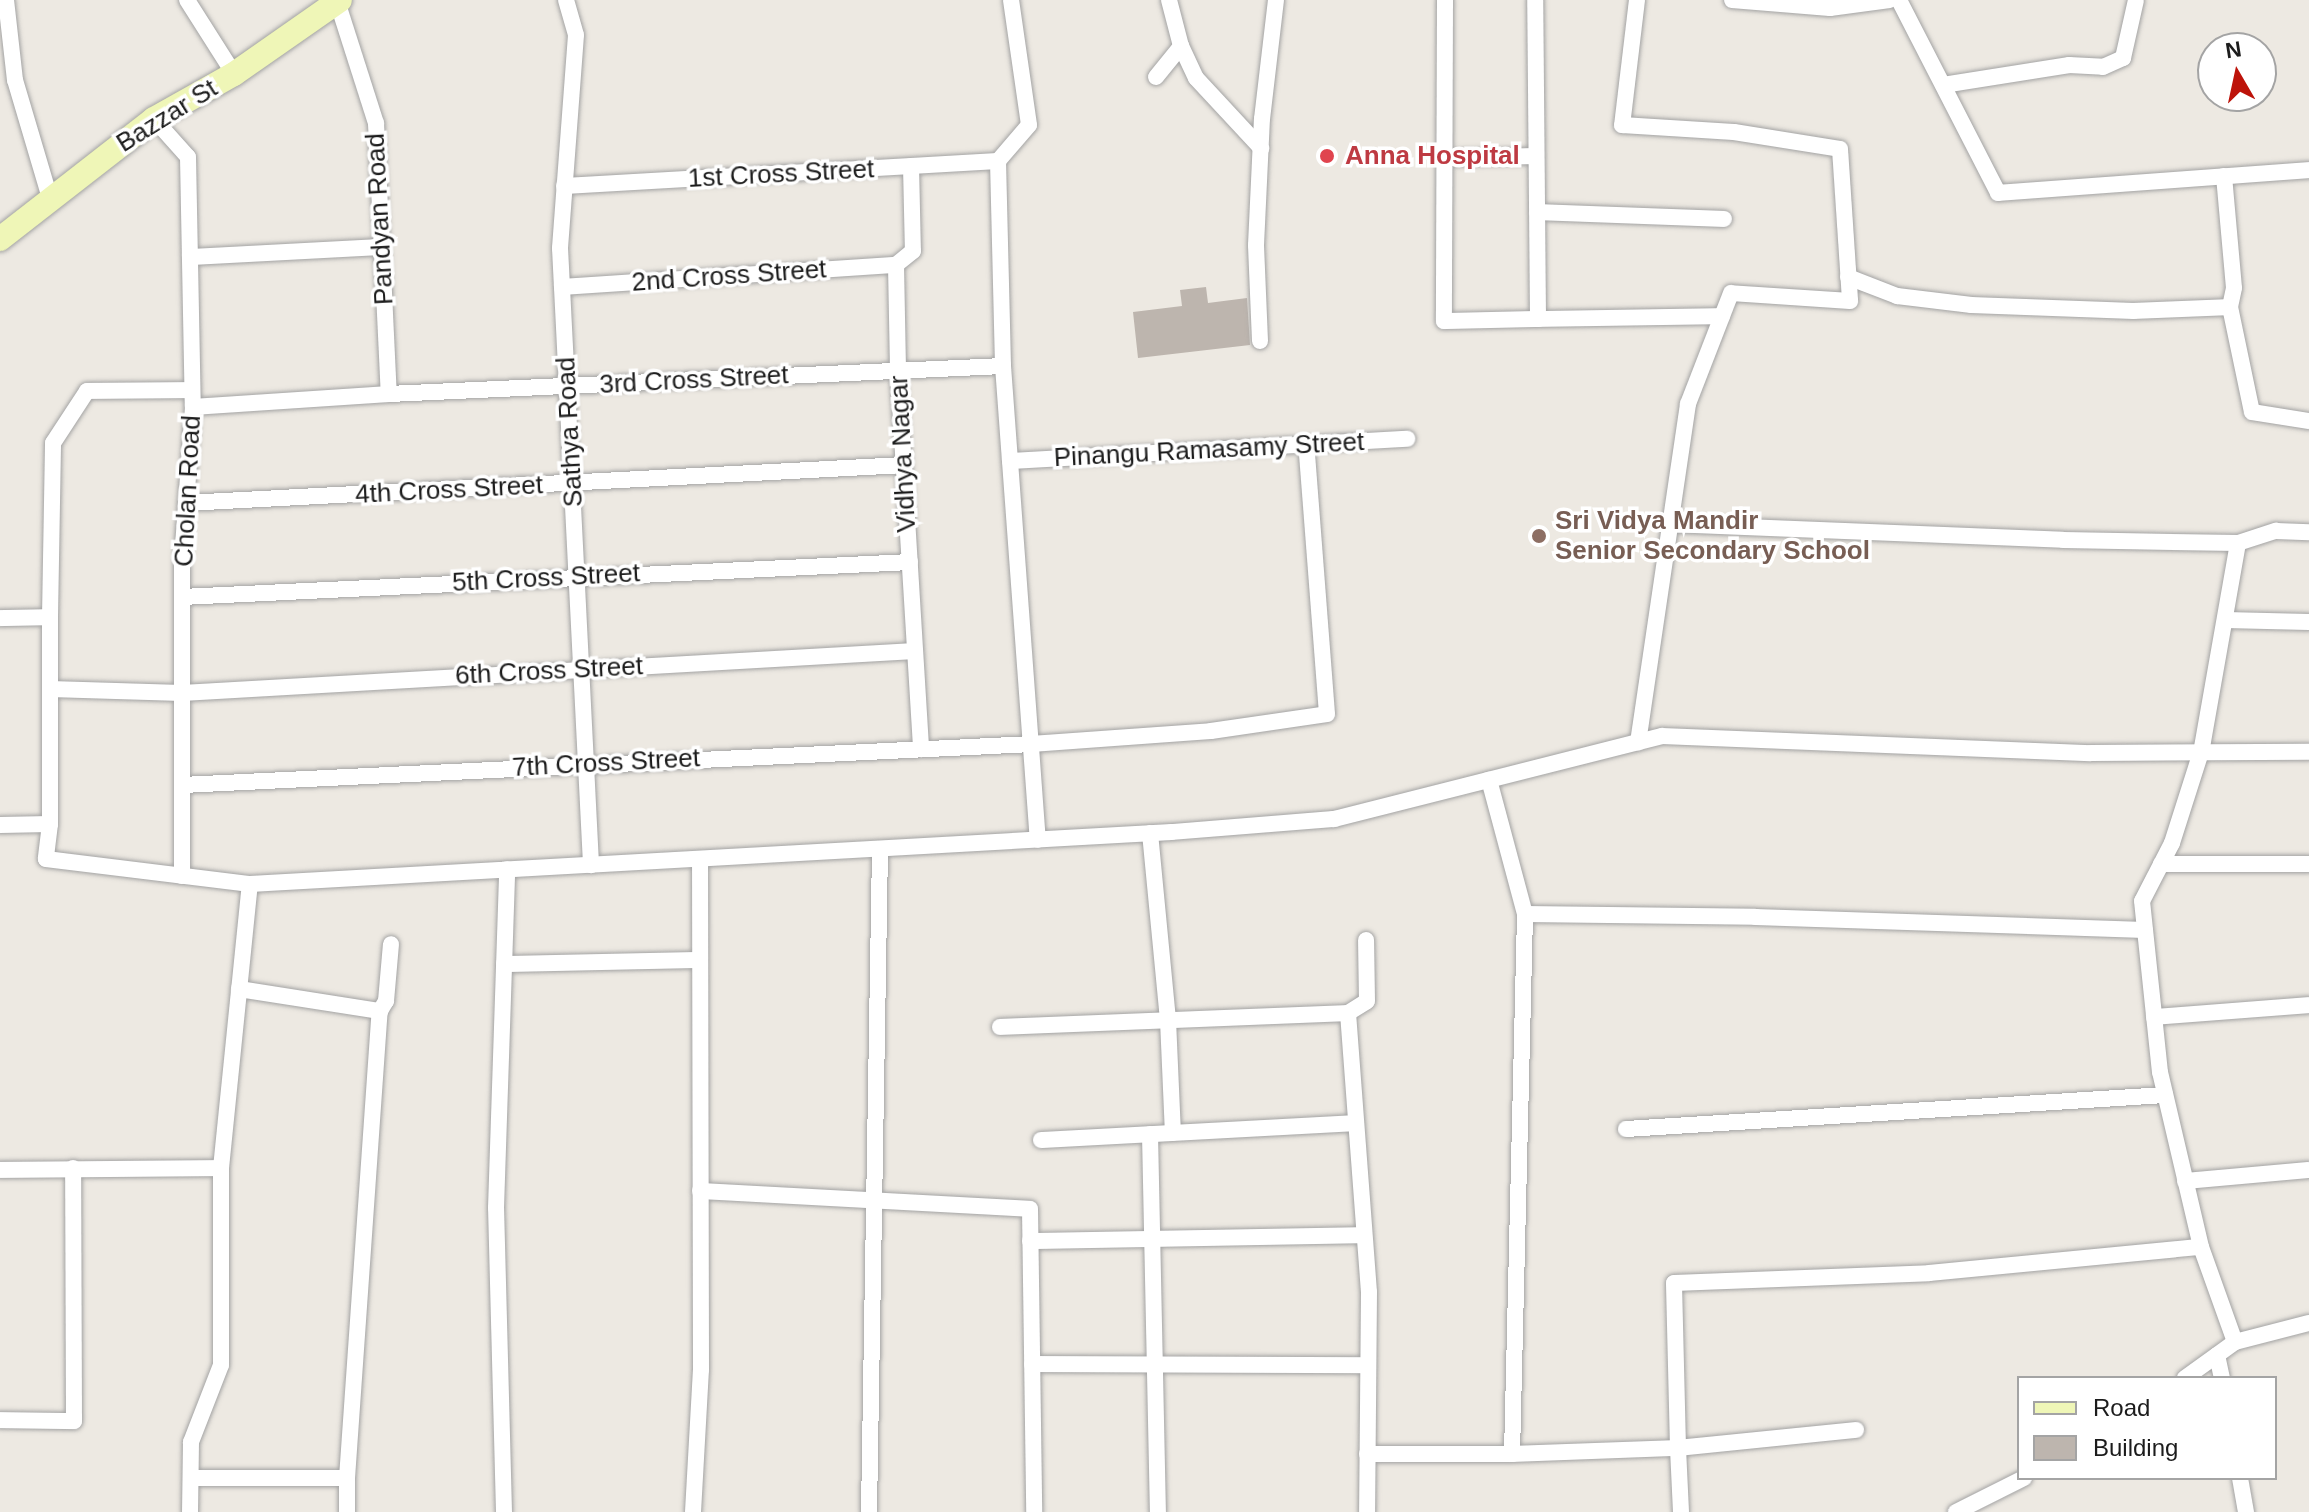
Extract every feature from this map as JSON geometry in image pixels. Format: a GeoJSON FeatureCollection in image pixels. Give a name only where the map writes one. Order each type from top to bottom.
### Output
{"type":"FeatureCollection","features":[{"type":"Feature","properties":{"kind":"main road","name":"Bazzar St"},"geometry":{"type":"LineString","coordinates":[[0,239],[154,119],[234,74],[339,1]]}},
{"type":"Feature","properties":{"kind":"street"},"geometry":{"type":"LineString","coordinates":[[6,0],[15,80],[50,198]]}},
{"type":"Feature","properties":{"kind":"street"},"geometry":{"type":"LineString","coordinates":[[187,0],[234,74]]}},
{"type":"Feature","properties":{"kind":"street","name":"Sathya Road"},"geometry":{"type":"LineString","coordinates":[[566,0],[576,35],[560,248],[591,865]]}},
{"type":"Feature","properties":{"kind":"street"},"geometry":{"type":"LineString","coordinates":[[1011,0],[1029,125],[998,161],[1003,366],[1038,840]]}},
{"type":"Feature","properties":{"kind":"street"},"geometry":{"type":"LineString","coordinates":[[1169,0],[1181,46],[1196,78],[1261,148]]}},
{"type":"Feature","properties":{"kind":"street"},"geometry":{"type":"LineString","coordinates":[[1260,341],[1256,245],[1261,148],[1276,0]]}},
{"type":"Feature","properties":{"kind":"street"},"geometry":{"type":"LineString","coordinates":[[1445,0],[1444,321],[1722,316]]}},
{"type":"Feature","properties":{"kind":"street"},"geometry":{"type":"LineString","coordinates":[[1535,0],[1538,319]]}},
{"type":"Feature","properties":{"kind":"street"},"geometry":{"type":"LineString","coordinates":[[1637,0],[1622,125],[1734,132],[1840,149],[1850,301],[1731,293],[1688,404],[1638,742]]}},
{"type":"Feature","properties":{"kind":"street"},"geometry":{"type":"LineString","coordinates":[[1732,0],[1830,8],[1889,0]]}},
{"type":"Feature","properties":{"kind":"street"},"geometry":{"type":"LineString","coordinates":[[1899,0],[1998,193],[2309,170]]}},
{"type":"Feature","properties":{"kind":"street"},"geometry":{"type":"LineString","coordinates":[[1943,85],[2069,65],[2103,67],[2123,58],[2136,0]]}},
{"type":"Feature","properties":{"kind":"street","name":"Pandyan Road"},"geometry":{"type":"LineString","coordinates":[[339,1],[376,123],[389,394]]}},
{"type":"Feature","properties":{"kind":"street"},"geometry":{"type":"LineString","coordinates":[[1156,77],[1181,46]]}},
{"type":"Feature","properties":{"kind":"street","name":"Cholan Road"},"geometry":{"type":"LineString","coordinates":[[154,119],[188,157],[193,407],[182,597],[182,876]]}},
{"type":"Feature","properties":{"kind":"street"},"geometry":{"type":"LineString","coordinates":[[1445,158],[1536,156]]}},
{"type":"Feature","properties":{"kind":"street","name":"1st Cross Street"},"geometry":{"type":"LineString","coordinates":[[564,186],[998,161]]}},
{"type":"Feature","properties":{"kind":"street","name":"Vidhya Nagar"},"geometry":{"type":"LineString","coordinates":[[911,166],[913,251],[896,265],[898,371],[921,749]]}},
{"type":"Feature","properties":{"kind":"street"},"geometry":{"type":"LineString","coordinates":[[2224,176],[2234,288],[2230,307],[2252,412],[2309,421]]}},
{"type":"Feature","properties":{"kind":"street"},"geometry":{"type":"LineString","coordinates":[[1537,212],[1724,219]]}},
{"type":"Feature","properties":{"kind":"street"},"geometry":{"type":"LineString","coordinates":[[190,257],[382,247]]}},
{"type":"Feature","properties":{"kind":"street","name":"2nd Cross Street"},"geometry":{"type":"LineString","coordinates":[[562,287],[896,265]]}},
{"type":"Feature","properties":{"kind":"street"},"geometry":{"type":"LineString","coordinates":[[1848,277],[1897,296],[1971,305],[2134,311],[2230,307]]}},
{"type":"Feature","properties":{"kind":"street","name":"3rd Cross Street"},"geometry":{"type":"LineString","coordinates":[[193,407],[389,394],[1003,366]]}},
{"type":"Feature","properties":{"kind":"street"},"geometry":{"type":"LineString","coordinates":[[192,390],[87,391],[53,443],[50,824],[46,859],[250,884],[1038,840],[1334,819],[1662,736],[2091,753],[2309,752]]}},
{"type":"Feature","properties":{"kind":"street","name":"Pinangu Ramasamy Street"},"geometry":{"type":"LineString","coordinates":[[1010,461],[1407,439]]}},
{"type":"Feature","properties":{"kind":"street","name":"7th Cross Street"},"geometry":{"type":"LineString","coordinates":[[182,785],[586,763],[1031,744],[1211,731],[1327,714],[1306,444]]}},
{"type":"Feature","properties":{"kind":"street","name":"4th Cross Street"},"geometry":{"type":"LineString","coordinates":[[186,503],[903,465]]}},
{"type":"Feature","properties":{"kind":"street"},"geometry":{"type":"LineString","coordinates":[[1670,524],[2063,540],[2238,543],[2276,531],[2309,532]]}},
{"type":"Feature","properties":{"kind":"street"},"geometry":{"type":"LineString","coordinates":[[2235,1342],[2201,1247],[2165,1095],[2142,901],[2172,843],[2201,752],[2238,543]]}},
{"type":"Feature","properties":{"kind":"street","name":"5th Cross Street"},"geometry":{"type":"LineString","coordinates":[[182,597],[910,562]]}},
{"type":"Feature","properties":{"kind":"street"},"geometry":{"type":"LineString","coordinates":[[0,618],[50,617]]}},
{"type":"Feature","properties":{"kind":"street"},"geometry":{"type":"LineString","coordinates":[[2225,620],[2309,622]]}},
{"type":"Feature","properties":{"kind":"street","name":"6th Cross Street"},"geometry":{"type":"LineString","coordinates":[[50,689],[182,693],[915,651]]}},
{"type":"Feature","properties":{"kind":"street"},"geometry":{"type":"LineString","coordinates":[[1489,780],[1525,914],[1512,1454]]}},
{"type":"Feature","properties":{"kind":"street"},"geometry":{"type":"LineString","coordinates":[[0,825],[50,824]]}},
{"type":"Feature","properties":{"kind":"street"},"geometry":{"type":"LineString","coordinates":[[1150,833],[1168,1020],[1173,1133]]}},
{"type":"Feature","properties":{"kind":"street"},"geometry":{"type":"LineString","coordinates":[[869,1512],[880,849]]}},
{"type":"Feature","properties":{"kind":"street"},"geometry":{"type":"LineString","coordinates":[[693,1512],[701,1370],[700,859]]}},
{"type":"Feature","properties":{"kind":"street"},"geometry":{"type":"LineString","coordinates":[[2161,864],[2309,864]]}},
{"type":"Feature","properties":{"kind":"street"},"geometry":{"type":"LineString","coordinates":[[504,1512],[496,1208],[507,869]]}},
{"type":"Feature","properties":{"kind":"street"},"geometry":{"type":"LineString","coordinates":[[190,1512],[191,1442],[221,1365],[221,1168],[250,884]]}},
{"type":"Feature","properties":{"kind":"street"},"geometry":{"type":"LineString","coordinates":[[1525,914],[1755,917],[2145,930]]}},
{"type":"Feature","properties":{"kind":"street"},"geometry":{"type":"LineString","coordinates":[[1000,1027],[1348,1013],[1367,1001],[1366,940]]}},
{"type":"Feature","properties":{"kind":"street"},"geometry":{"type":"LineString","coordinates":[[347,1512],[380,1011],[386,1001],[391,944]]}},
{"type":"Feature","properties":{"kind":"street"},"geometry":{"type":"LineString","coordinates":[[504,964],[700,960]]}},
{"type":"Feature","properties":{"kind":"street"},"geometry":{"type":"LineString","coordinates":[[239,989],[380,1011]]}},
{"type":"Feature","properties":{"kind":"street"},"geometry":{"type":"LineString","coordinates":[[2154,1017],[2309,1005]]}},
{"type":"Feature","properties":{"kind":"street"},"geometry":{"type":"LineString","coordinates":[[1348,1013],[1369,1292],[1367,1512]]}},
{"type":"Feature","properties":{"kind":"street"},"geometry":{"type":"LineString","coordinates":[[1626,1129],[2165,1095]]}},
{"type":"Feature","properties":{"kind":"street"},"geometry":{"type":"LineString","coordinates":[[1041,1140],[1354,1123]]}},
{"type":"Feature","properties":{"kind":"street"},"geometry":{"type":"LineString","coordinates":[[1150,1134],[1158,1512]]}},
{"type":"Feature","properties":{"kind":"street"},"geometry":{"type":"LineString","coordinates":[[0,1420],[74,1421],[73,1168]]}},
{"type":"Feature","properties":{"kind":"street"},"geometry":{"type":"LineString","coordinates":[[0,1170],[221,1168]]}},
{"type":"Feature","properties":{"kind":"street"},"geometry":{"type":"LineString","coordinates":[[2185,1181],[2309,1170]]}},
{"type":"Feature","properties":{"kind":"street"},"geometry":{"type":"LineString","coordinates":[[700,1191],[1030,1209],[1034,1512]]}},
{"type":"Feature","properties":{"kind":"street"},"geometry":{"type":"LineString","coordinates":[[1030,1241],[1364,1235]]}},
{"type":"Feature","properties":{"kind":"street"},"geometry":{"type":"LineString","coordinates":[[1681,1512],[1674,1283],[1929,1273],[2201,1247]]}},
{"type":"Feature","properties":{"kind":"street"},"geometry":{"type":"LineString","coordinates":[[2188,1376],[2235,1342],[2309,1323]]}},
{"type":"Feature","properties":{"kind":"street"},"geometry":{"type":"LineString","coordinates":[[2217,1355],[2222,1376]]}},
{"type":"Feature","properties":{"kind":"street"},"geometry":{"type":"LineString","coordinates":[[1032,1364],[1368,1365]]}},
{"type":"Feature","properties":{"kind":"street"},"geometry":{"type":"LineString","coordinates":[[1367,1454],[1512,1454],[1678,1448],[1856,1430]]}},
{"type":"Feature","properties":{"kind":"street"},"geometry":{"type":"LineString","coordinates":[[191,1478],[347,1478]]}},
{"type":"Feature","properties":{"kind":"street"},"geometry":{"type":"LineString","coordinates":[[1956,1512],[2020,1480]]}},
{"type":"Feature","properties":{"kind":"street"},"geometry":{"type":"LineString","coordinates":[[2240,1480],[2246,1512]]}},
{"type":"Feature","properties":{"kind":"building"},"geometry":{"type":"Polygon","coordinates":[[[1206,287],[1208,303],[1247,298],[1250,345],[1138,358],[1133,312],[1182,306],[1180,290],[1206,287]]]}},
{"type":"Feature","properties":{"kind":"place","name":"Anna Hospital"},"geometry":{"type":"Point","coordinates":[1327,156]}},
{"type":"Feature","properties":{"kind":"place","name":"Sri Vidya Mandir Senior Secondary School"},"geometry":{"type":"Point","coordinates":[1539,536]}}]}
